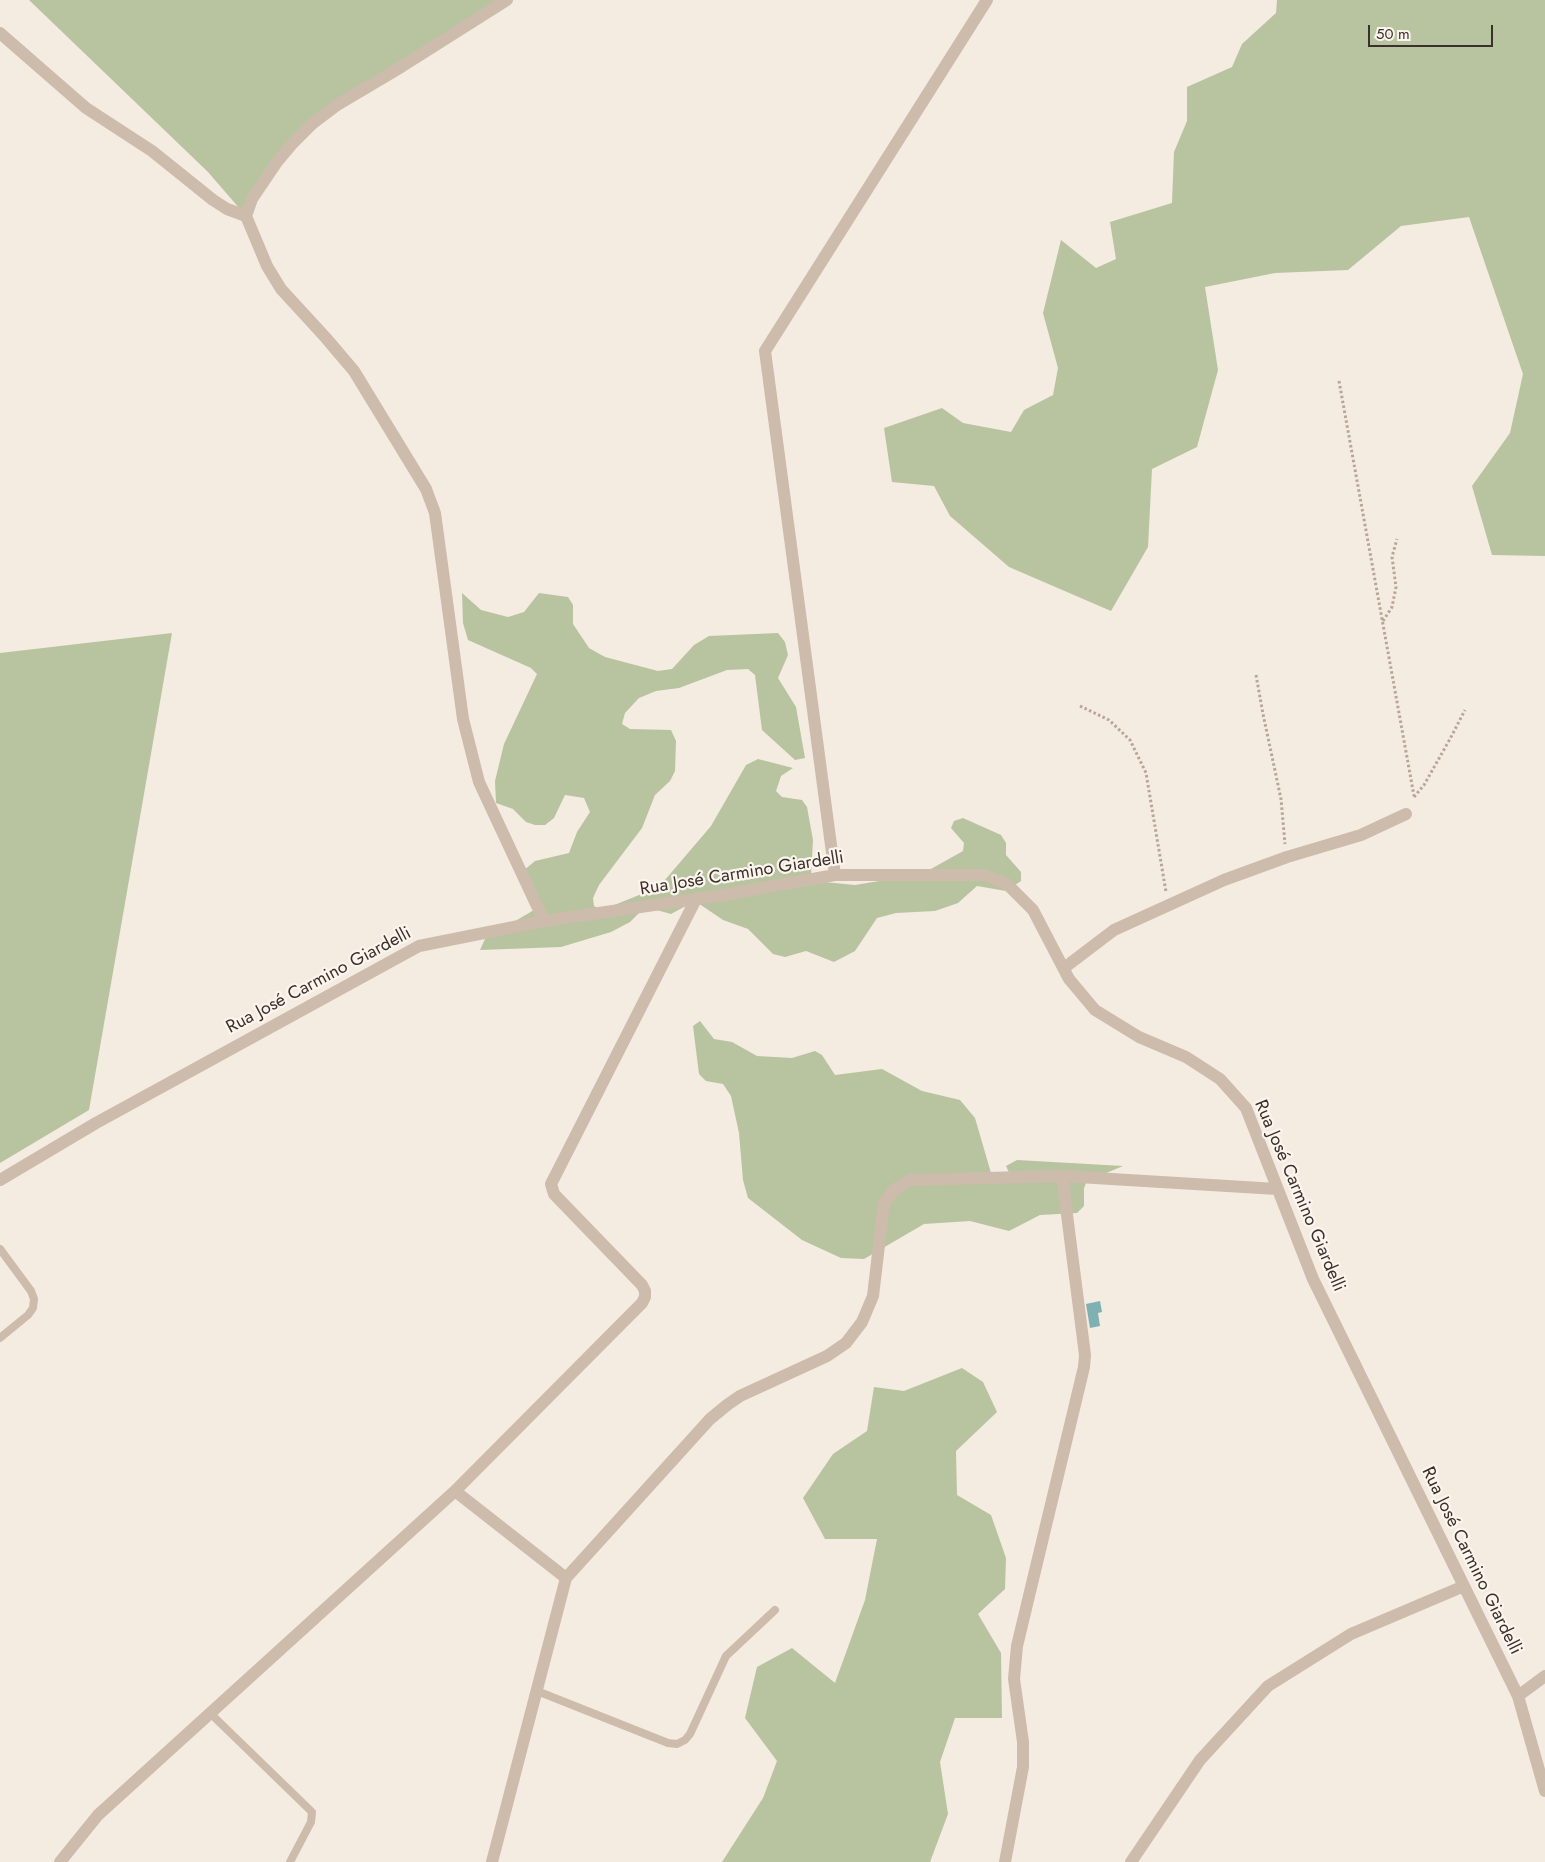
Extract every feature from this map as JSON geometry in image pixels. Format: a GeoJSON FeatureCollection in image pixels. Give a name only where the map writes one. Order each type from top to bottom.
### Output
{"type":"FeatureCollection","features":[{"type":"Feature","properties":{"kind":"street"},"geometry":{"type":"LineString","coordinates":[[507,0],[337,105],[312,124],[277,162],[252,199],[246,216],[268,266],[281,289],[354,371],[426,489],[437,523],[463,719],[479,782],[544,921]]}},
{"type":"Feature","properties":{"kind":"street"},"geometry":{"type":"LineString","coordinates":[[835,875],[765,351],[987,0]]}},
{"type":"Feature","properties":{"kind":"street"},"geometry":{"type":"LineString","coordinates":[[0,33],[86,108],[152,151],[213,200],[227,209],[246,216]]}},
{"type":"Feature","properties":{"kind":"street"},"geometry":{"type":"LineString","coordinates":[[1064,968],[1114,930],[1168,905],[1224,880],[1287,857],[1361,836],[1406,814]]}},
{"type":"Feature","properties":{"kind":"street","name":"Rua José Carmino Giardelli"},"geometry":{"type":"LineString","coordinates":[[0,1180],[105,1118],[419,946],[544,921],[696,899],[835,875],[984,874],[1007,884],[1033,910],[1069,979],[1095,1010],[1139,1037],[1186,1058],[1220,1078],[1246,1108],[1317,1287],[1518,1696],[1545,1792]]}},
{"type":"Feature","properties":{"kind":"street"},"geometry":{"type":"LineString","coordinates":[[60,1862],[98,1815],[455,1491],[642,1303],[645,1291],[642,1286],[554,1194],[551,1184],[696,899]]}},
{"type":"Feature","properties":{"kind":"street"},"geometry":{"type":"LineString","coordinates":[[492,1862],[566,1578],[710,1419],[740,1396],[827,1356],[846,1343],[862,1322],[873,1296],[884,1203],[894,1190],[910,1180],[1062,1176],[1277,1189]]}},
{"type":"Feature","properties":{"kind":"street"},"geometry":{"type":"LineString","coordinates":[[1005,1862],[1023,1767],[1023,1742],[1014,1679],[1017,1646],[1084,1367],[1085,1355],[1062,1176]]}},
{"type":"Feature","properties":{"kind":"street"},"geometry":{"type":"LineString","coordinates":[[455,1491],[566,1578]]}},
{"type":"Feature","properties":{"kind":"street"},"geometry":{"type":"LineString","coordinates":[[1131,1862],[1200,1760],[1268,1686],[1351,1634],[1464,1586]]}},
{"type":"Feature","properties":{"kind":"street"},"geometry":{"type":"LineString","coordinates":[[1518,1696],[1545,1676]]}},
{"type":"Feature","properties":{"kind":"lane"},"geometry":{"type":"LineString","coordinates":[[0,1250],[31,1291],[34,1299],[33,1308],[28,1315],[0,1338]]}},
{"type":"Feature","properties":{"kind":"lane"},"geometry":{"type":"LineString","coordinates":[[537,1692],[668,1743],[677,1744],[685,1740],[690,1734],[726,1656],[775,1610]]}},
{"type":"Feature","properties":{"kind":"lane"},"geometry":{"type":"LineString","coordinates":[[211,1714],[312,1812],[311,1822],[290,1862]]}},
{"type":"Feature","properties":{"kind":"path"},"geometry":{"type":"LineString","coordinates":[[1339,381],[1414,796]]}},
{"type":"Feature","properties":{"kind":"path"},"geometry":{"type":"LineString","coordinates":[[1382,622],[1392,606],[1396,587],[1392,557],[1397,538]]}},
{"type":"Feature","properties":{"kind":"path"},"geometry":{"type":"LineString","coordinates":[[1256,675],[1262,714],[1281,799],[1287,857]]}},
{"type":"Feature","properties":{"kind":"path"},"geometry":{"type":"LineString","coordinates":[[1080,706],[1109,720],[1130,740],[1146,773],[1168,905]]}},
{"type":"Feature","properties":{"kind":"path"},"geometry":{"type":"LineString","coordinates":[[1406,814],[1414,796],[1424,785],[1465,710]]}},
{"type":"Feature","properties":{"kind":"green space"},"geometry":{"type":"Polygon","coordinates":[[[29,0],[507,0],[401,67],[293,143],[246,216],[208,172],[29,0]]]}},
{"type":"Feature","properties":{"kind":"green space"},"geometry":{"type":"Polygon","coordinates":[[[1277,0],[1545,0],[1545,556],[1492,555],[1472,486],[1510,433],[1523,374],[1469,217],[1401,226],[1348,270],[1275,273],[1205,287],[1218,370],[1197,447],[1152,469],[1148,547],[1111,611],[1009,567],[950,516],[934,486],[892,482],[884,428],[942,408],[963,423],[1011,432],[1024,410],[1053,395],[1058,368],[1043,313],[1061,240],[1096,268],[1116,259],[1110,222],[1172,203],[1174,152],[1187,121],[1187,87],[1232,67],[1242,44],[1276,13],[1277,0]]]}},
{"type":"Feature","properties":{"kind":"green space"},"geometry":{"type":"Polygon","coordinates":[[[462,593],[481,610],[508,617],[524,612],[539,593],[568,597],[573,605],[573,624],[589,648],[605,657],[658,671],[672,669],[694,645],[709,636],[778,633],[785,642],[788,655],[778,678],[796,707],[805,758],[795,760],[762,730],[755,675],[748,669],[727,670],[679,688],[656,691],[639,698],[625,713],[622,724],[630,729],[671,730],[676,741],[675,771],[670,781],[655,795],[642,828],[599,885],[593,898],[594,906],[602,910],[659,887],[711,826],[746,765],[758,759],[793,768],[781,776],[776,791],[782,797],[802,800],[807,807],[813,840],[811,875],[814,881],[855,885],[922,874],[963,851],[964,843],[951,828],[954,821],[963,818],[1001,835],[1006,843],[1006,855],[1021,872],[1021,881],[1006,891],[977,886],[958,903],[935,911],[896,913],[877,918],[855,951],[834,962],[806,951],[785,957],[773,954],[748,929],[723,920],[695,901],[671,914],[653,909],[642,910],[630,922],[611,932],[561,947],[480,950],[485,939],[539,907],[523,871],[535,861],[569,853],[577,832],[590,812],[584,798],[565,795],[554,818],[545,825],[535,825],[526,822],[513,809],[496,803],[495,781],[504,744],[537,674],[531,668],[468,640],[463,623],[462,593]]]}},
{"type":"Feature","properties":{"kind":"green space"},"geometry":{"type":"Polygon","coordinates":[[[172,633],[89,1110],[0,1163],[0,653],[172,633]]]}},
{"type":"Feature","properties":{"kind":"green space"},"geometry":{"type":"Polygon","coordinates":[[[700,1021],[714,1039],[732,1042],[757,1056],[792,1058],[815,1051],[822,1055],[835,1075],[882,1069],[922,1091],[960,1100],[975,1118],[991,1173],[1012,1179],[1006,1166],[1017,1160],[1123,1166],[1087,1181],[1084,1188],[1084,1206],[1077,1213],[1040,1215],[1009,1231],[970,1221],[924,1224],[864,1259],[841,1258],[802,1240],[748,1198],[743,1180],[739,1133],[731,1096],[723,1084],[706,1081],[699,1074],[693,1026],[700,1021]]]}},
{"type":"Feature","properties":{"kind":"green space"},"geometry":{"type":"Polygon","coordinates":[[[962,1368],[983,1382],[997,1412],[956,1451],[957,1495],[991,1515],[1006,1558],[1005,1589],[978,1614],[1001,1653],[1002,1718],[955,1718],[940,1762],[948,1814],[930,1862],[722,1862],[763,1798],[777,1761],[745,1718],[757,1667],[792,1648],[835,1683],[865,1600],[877,1539],[825,1539],[803,1498],[833,1454],[867,1431],[874,1387],[904,1391],[962,1368]]]}},
{"type":"Feature","properties":{"kind":"water"},"geometry":{"type":"Polygon","coordinates":[[[1100,1301],[1102,1312],[1098,1313],[1100,1326],[1090,1328],[1086,1304],[1100,1301]]]}}]}
